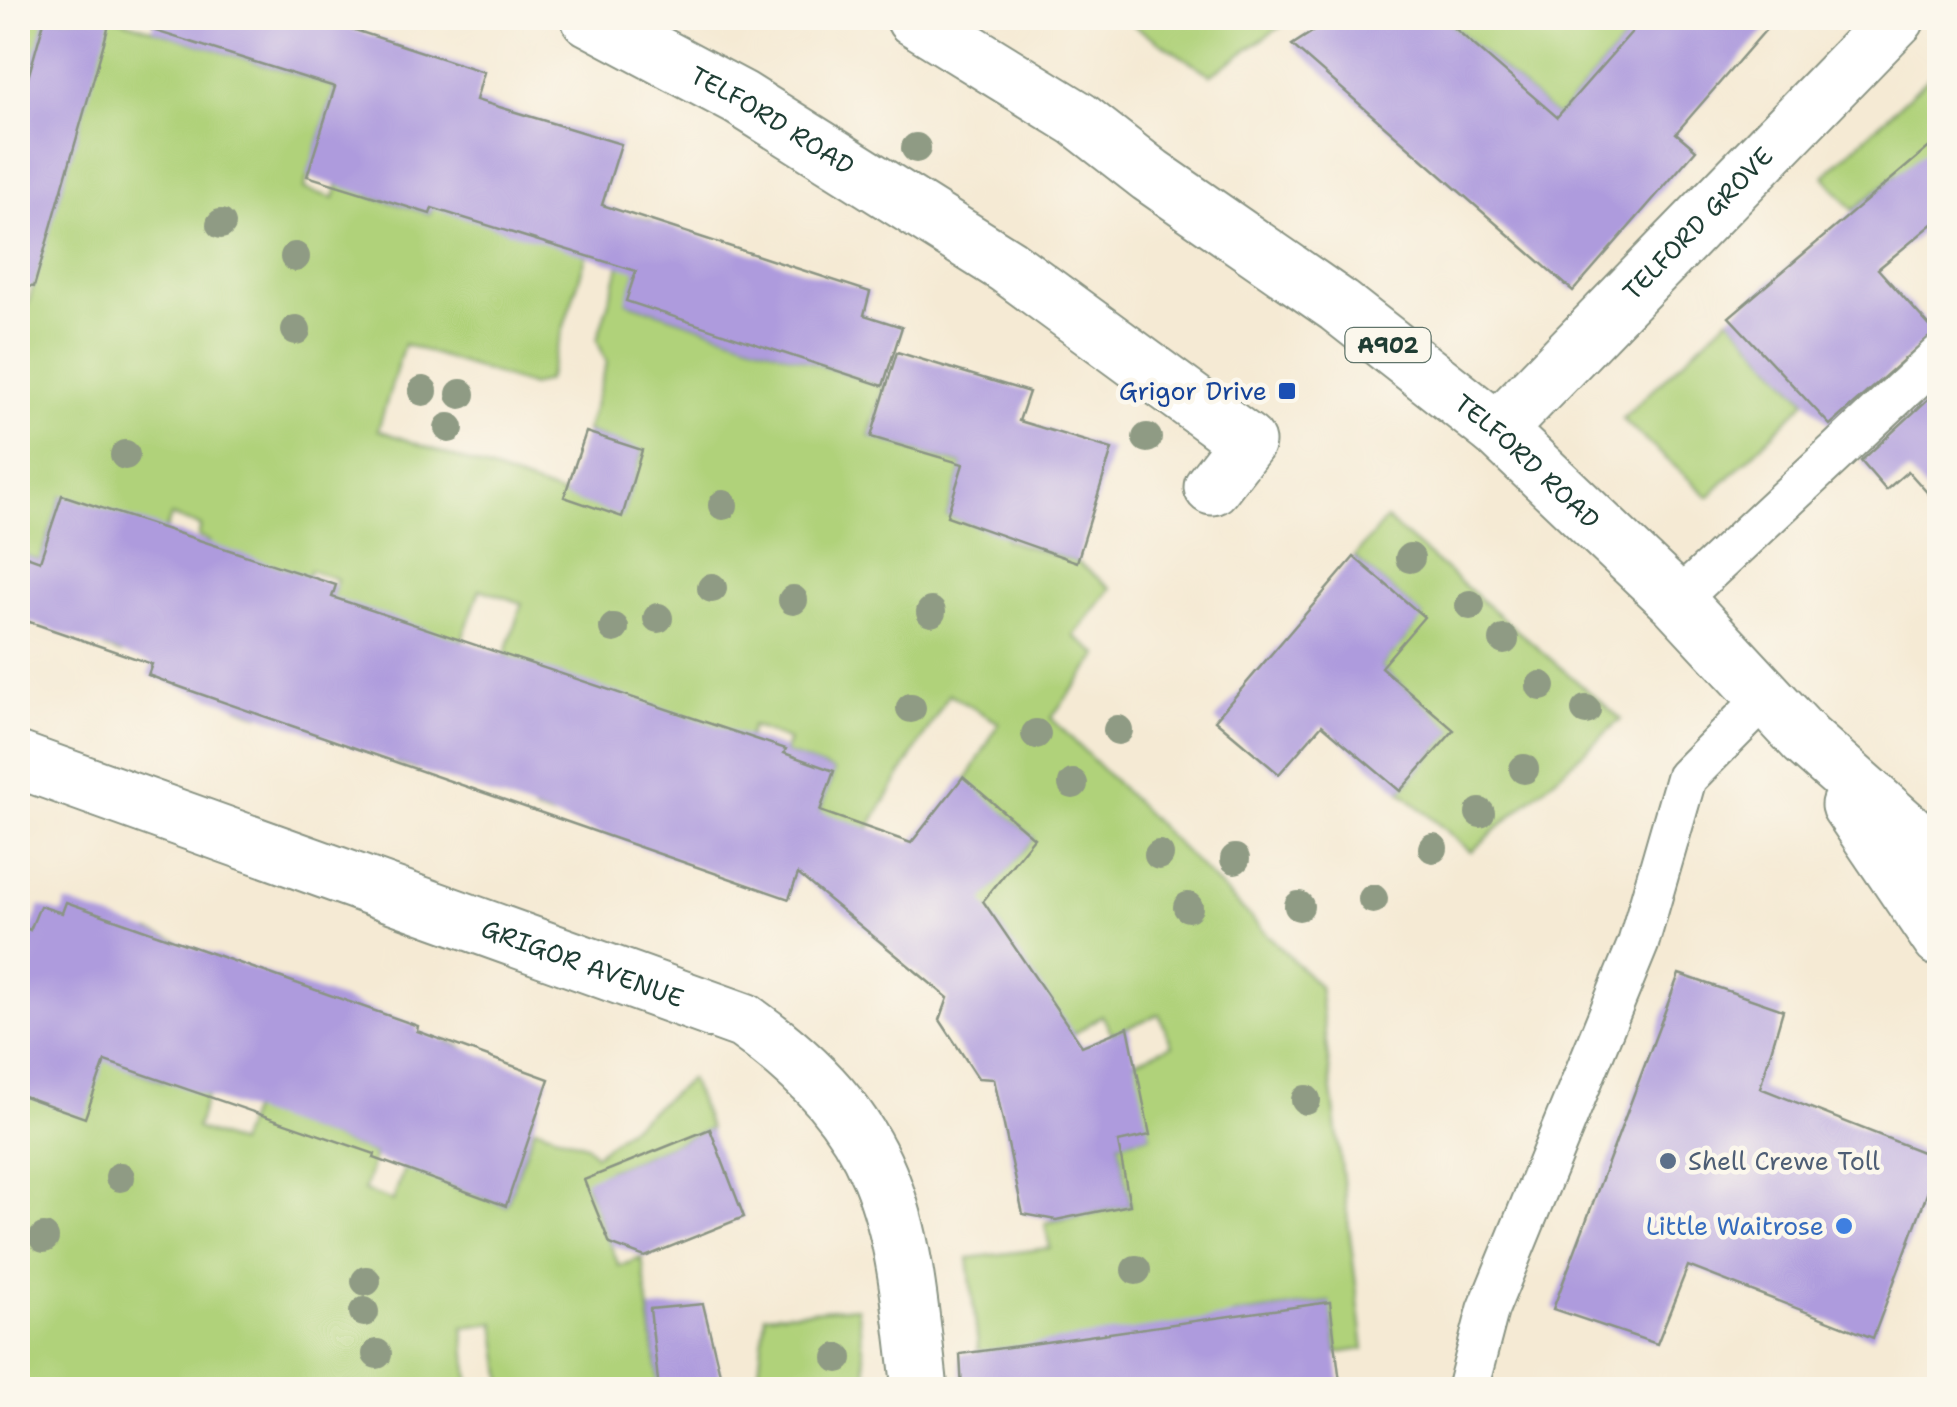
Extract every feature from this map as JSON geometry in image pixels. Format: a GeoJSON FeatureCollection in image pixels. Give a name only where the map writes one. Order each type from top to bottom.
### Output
{"type":"FeatureCollection","features":[{"type":"Feature","properties":{"kind":"street","name":"TELFORD ROAD"},"geometry":{"type":"LineString","coordinates":[[589,18],[740,98],[1007,266],[1247,442],[1212,487]]}},
{"type":"Feature","properties":{"kind":"street","name":"TELFORD ROAD"},"geometry":{"type":"LineString","coordinates":[[914,18],[1078,119],[1150,176],[1339,306],[1497,430],[1677,601],[1806,740],[1940,859]]}},
{"type":"Feature","properties":{"kind":"street","name":"TELFORD GROVE"},"geometry":{"type":"LineString","coordinates":[[1497,430],[1897,18]]}},
{"type":"Feature","properties":{"kind":"street","name":"TELFORD ROAD"},"geometry":{"type":"LineString","coordinates":[[1806,740],[1940,939]]}},
{"type":"Feature","properties":{"kind":"street","name":"GRIGOR AVENUE"},"geometry":{"type":"LineString","coordinates":[[18,760],[726,1014],[757,1030],[810,1073],[837,1103],[877,1169],[901,1238],[920,1390]]}},
{"type":"Feature","properties":{"kind":"lane"},"geometry":{"type":"LineString","coordinates":[[1677,601],[1940,356]]}},
{"type":"Feature","properties":{"kind":"lane"},"geometry":{"type":"LineString","coordinates":[[1467,1390],[1488,1310],[1638,944],[1686,778],[1767,696]]}},
{"type":"Feature","properties":{"kind":"green space"},"geometry":{"type":"Polygon","coordinates":[[[28,18],[115,18],[335,87],[304,189],[334,198],[348,148],[381,158],[370,196],[430,214],[456,129],[603,203],[547,380],[532,386],[404,344],[378,430],[622,516],[642,451],[586,432],[607,363],[597,340],[635,216],[652,221],[627,302],[884,386],[869,436],[963,465],[947,516],[987,529],[1018,495],[1005,540],[1077,562],[1111,588],[1074,636],[1099,655],[1051,718],[1319,986],[1364,1349],[1337,1353],[1329,1302],[1232,1315],[1241,1389],[983,1389],[968,1258],[1050,1248],[1045,1223],[1130,1205],[1118,1142],[1150,1135],[1126,1065],[1172,1045],[1159,1014],[1112,1034],[1102,1015],[1074,1034],[920,975],[1034,838],[1004,813],[944,820],[999,723],[949,694],[837,881],[820,811],[834,771],[784,753],[789,740],[752,726],[741,758],[591,705],[553,817],[535,811],[558,748],[511,658],[505,655],[522,603],[480,589],[416,769],[396,763],[332,597],[337,579],[310,570],[259,715],[238,707],[285,577],[206,549],[209,541],[198,537],[201,526],[171,516],[121,654],[105,648],[141,540],[62,496],[40,561],[18,553],[18,301],[28,304],[87,98],[18,77],[18,53],[28,18]]]}},
{"type":"Feature","properties":{"kind":"green space"},"geometry":{"type":"Polygon","coordinates":[[[1133,18],[1293,18],[1211,75],[1133,25],[1133,18]]]}},
{"type":"Feature","properties":{"kind":"green space"},"geometry":{"type":"Polygon","coordinates":[[[1443,18],[1644,18],[1557,117],[1443,18]]]}},
{"type":"Feature","properties":{"kind":"green space"},"geometry":{"type":"Polygon","coordinates":[[[1939,68],[1939,227],[1896,175],[1853,210],[1824,176],[1939,68]]]}},
{"type":"Feature","properties":{"kind":"green space"},"geometry":{"type":"Polygon","coordinates":[[[1729,317],[1806,401],[1709,497],[1622,419],[1729,317]]]}},
{"type":"Feature","properties":{"kind":"green space"},"geometry":{"type":"Polygon","coordinates":[[[1386,519],[1621,719],[1471,852],[1400,791],[1453,730],[1381,667],[1423,617],[1354,557],[1386,519]]]}},
{"type":"Feature","properties":{"kind":"green space"},"geometry":{"type":"Polygon","coordinates":[[[150,932],[179,942],[132,1070],[164,1082],[173,1058],[208,1093],[196,1128],[238,1144],[251,1109],[375,1154],[364,1191],[393,1201],[447,1041],[463,1048],[426,1149],[438,1181],[506,1206],[535,1127],[586,1145],[595,1155],[690,1079],[710,1129],[608,1170],[586,1185],[619,1266],[642,1258],[659,1387],[504,1389],[495,1323],[463,1327],[470,1389],[352,1390],[350,1384],[321,1390],[18,1390],[18,977],[37,984],[114,1036],[150,932]]]}},
{"type":"Feature","properties":{"kind":"green space"},"geometry":{"type":"Polygon","coordinates":[[[857,1307],[869,1389],[803,1389],[792,1379],[784,1389],[757,1389],[765,1315],[857,1307]]]}},
{"type":"Feature","properties":{"kind":"building"},"geometry":{"type":"Polygon","coordinates":[[[45,18],[111,18],[34,287],[18,285],[18,113],[45,18]]]}},
{"type":"Feature","properties":{"kind":"building"},"geometry":{"type":"Polygon","coordinates":[[[154,18],[318,18],[484,72],[476,100],[621,144],[602,205],[870,292],[864,315],[902,327],[883,386],[626,301],[636,271],[432,208],[430,214],[307,176],[335,87],[152,30],[154,18]]]}},
{"type":"Feature","properties":{"kind":"building"},"geometry":{"type":"Polygon","coordinates":[[[1334,18],[1443,18],[1557,117],[1644,18],[1776,18],[1676,133],[1696,150],[1573,291],[1292,45],[1334,18]]]}},
{"type":"Feature","properties":{"kind":"building"},"geometry":{"type":"Polygon","coordinates":[[[1940,138],[1940,218],[1878,269],[1935,332],[1830,425],[1729,317],[1940,138]]]}},
{"type":"Feature","properties":{"kind":"building"},"geometry":{"type":"Polygon","coordinates":[[[897,352],[1029,392],[1019,421],[1112,449],[1077,562],[947,516],[963,464],[871,437],[897,352]]]}},
{"type":"Feature","properties":{"kind":"building"},"geometry":{"type":"Polygon","coordinates":[[[1940,388],[1940,507],[1908,471],[1886,490],[1861,461],[1940,388]]]}},
{"type":"Feature","properties":{"kind":"building"},"geometry":{"type":"Polygon","coordinates":[[[586,432],[642,450],[622,517],[564,497],[586,432]]]}},
{"type":"Feature","properties":{"kind":"building"},"geometry":{"type":"Polygon","coordinates":[[[62,495],[336,585],[332,597],[786,749],[784,753],[834,771],[820,811],[911,843],[963,777],[1034,838],[983,901],[1082,1046],[1128,1027],[1150,1135],[1118,1142],[1130,1205],[1056,1220],[1023,1214],[994,1079],[978,1078],[940,1020],[948,998],[798,874],[789,899],[183,688],[148,675],[152,664],[18,618],[18,553],[40,561],[62,495]]]}},
{"type":"Feature","properties":{"kind":"building"},"geometry":{"type":"Polygon","coordinates":[[[1354,557],[1424,617],[1381,667],[1454,730],[1400,791],[1322,725],[1279,774],[1215,720],[1354,557]]]}},
{"type":"Feature","properties":{"kind":"building"},"geometry":{"type":"Polygon","coordinates":[[[66,902],[418,1026],[417,1031],[549,1079],[506,1206],[374,1158],[375,1154],[105,1061],[85,1118],[18,1094],[18,925],[30,930],[40,906],[62,913],[66,902]]]}},
{"type":"Feature","properties":{"kind":"building"},"geometry":{"type":"Polygon","coordinates":[[[1679,974],[1783,1010],[1760,1088],[1940,1159],[1873,1338],[1688,1266],[1657,1344],[1553,1309],[1679,974]]]}},
{"type":"Feature","properties":{"kind":"building"},"geometry":{"type":"Polygon","coordinates":[[[710,1129],[744,1217],[645,1257],[610,1244],[584,1180],[710,1129]]]}},
{"type":"Feature","properties":{"kind":"building"},"geometry":{"type":"Polygon","coordinates":[[[1330,1302],[1341,1390],[962,1390],[960,1354],[1330,1302]]]}},
{"type":"Feature","properties":{"kind":"building"},"geometry":{"type":"Polygon","coordinates":[[[703,1304],[724,1390],[659,1390],[650,1309],[703,1304]]]}},
{"type":"Feature","properties":{"kind":"place","name":"Grigor Drive"},"geometry":{"type":"Point","coordinates":[1287,391]}},
{"type":"Feature","properties":{"kind":"place","name":"Shell Crewe Toll"},"geometry":{"type":"Point","coordinates":[1668,1161]}},
{"type":"Feature","properties":{"kind":"place","name":"Little Waitrose"},"geometry":{"type":"Point","coordinates":[1844,1226]}}]}
